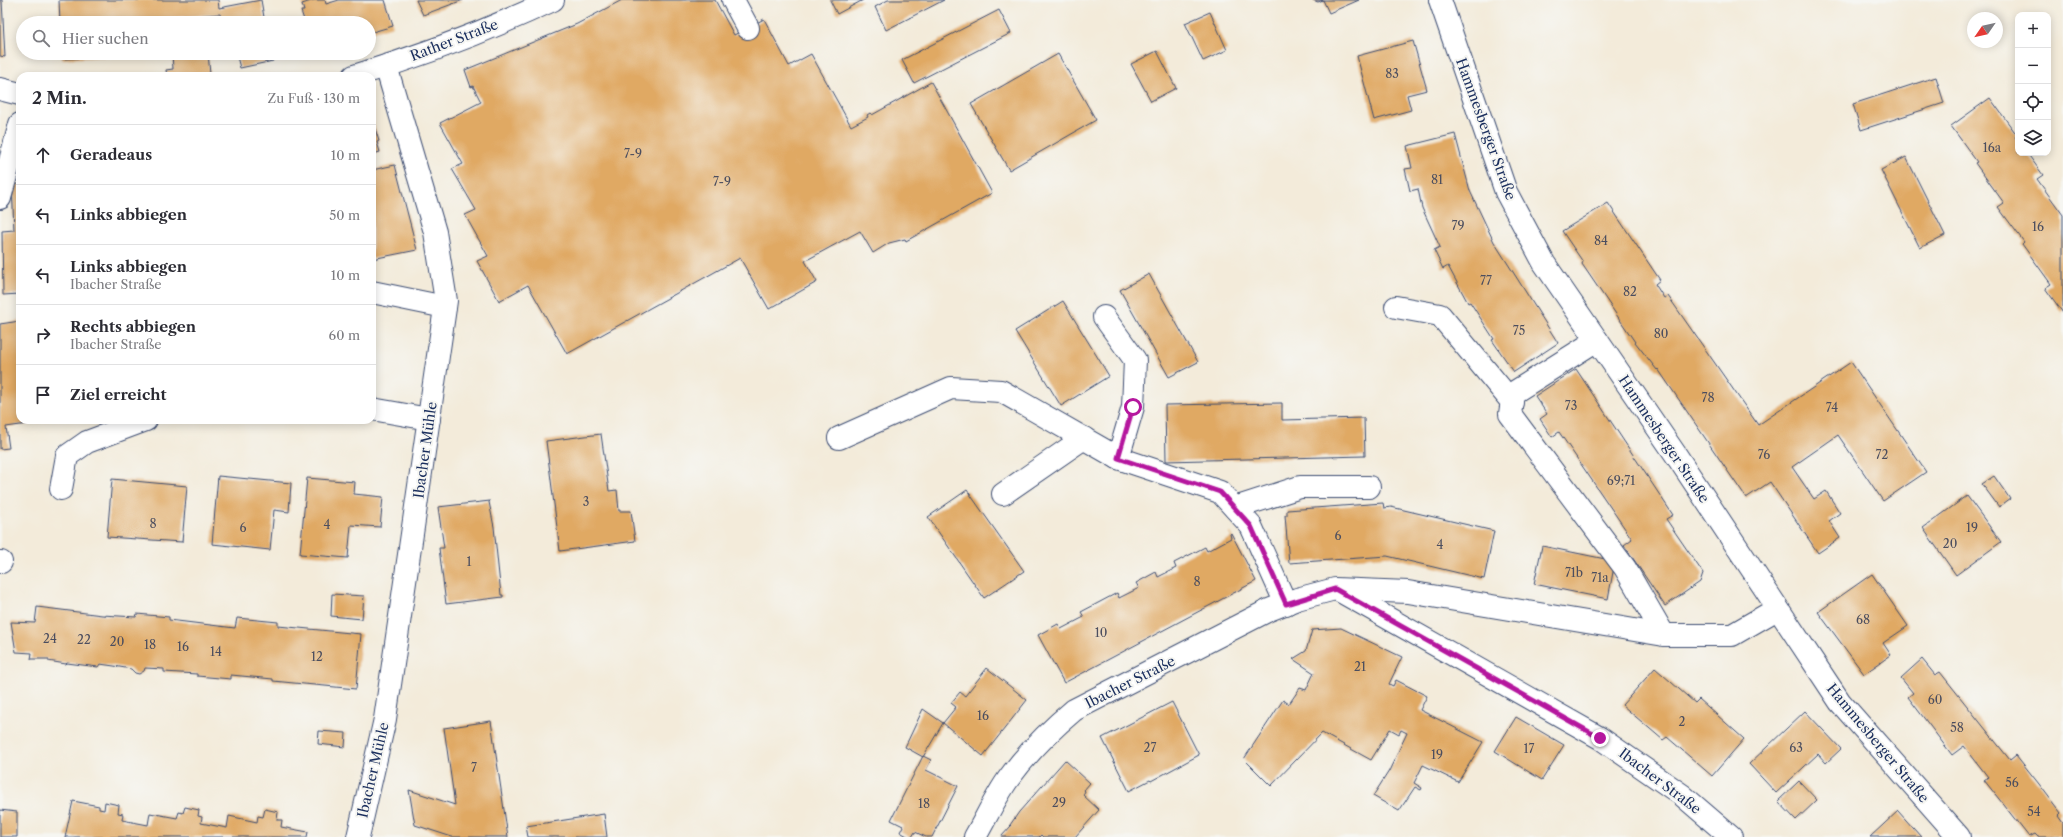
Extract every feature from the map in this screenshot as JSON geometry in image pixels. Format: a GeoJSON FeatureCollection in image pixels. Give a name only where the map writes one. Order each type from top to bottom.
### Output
{"type":"FeatureCollection","features":[{"type":"Feature","properties":{"kind":"street","name":"Rather Straße"},"geometry":{"type":"LineString","coordinates":[[367,72],[500,23],[553,0]]}},
{"type":"Feature","properties":{"kind":"street"},"geometry":{"type":"LineString","coordinates":[[732,0],[748,28]]}},
{"type":"Feature","properties":{"kind":"street","name":"Hammesberger Straße"},"geometry":{"type":"LineString","coordinates":[[1440,0],[1506,192],[1544,263],[1840,702],[1959,837]]}},
{"type":"Feature","properties":{"kind":"street","name":"Ibacher Mühle"},"geometry":{"type":"LineString","coordinates":[[358,837],[384,724],[446,301],[435,232],[386,66]]}},
{"type":"Feature","properties":{"kind":"street"},"geometry":{"type":"LineString","coordinates":[[0,89],[16,93]]}},
{"type":"Feature","properties":{"kind":"street"},"geometry":{"type":"LineString","coordinates":[[0,198],[16,139]]}},
{"type":"Feature","properties":{"kind":"street"},"geometry":{"type":"LineString","coordinates":[[376,293],[445,307]]}},
{"type":"Feature","properties":{"kind":"street"},"geometry":{"type":"LineString","coordinates":[[1396,307],[1440,315],[1512,402]]}},
{"type":"Feature","properties":{"kind":"street"},"geometry":{"type":"LineString","coordinates":[[1104,317],[1135,360],[1133,407],[1118,458]]}},
{"type":"Feature","properties":{"kind":"street"},"geometry":{"type":"LineString","coordinates":[[1597,340],[1513,393],[1510,414],[1625,568],[1664,635]]}},
{"type":"Feature","properties":{"kind":"street"},"geometry":{"type":"LineString","coordinates":[[839,438],[951,388],[1001,391],[1118,458],[1220,492],[1251,526],[1286,604]]}},
{"type":"Feature","properties":{"kind":"street"},"geometry":{"type":"LineString","coordinates":[[376,410],[429,419]]}},
{"type":"Feature","properties":{"kind":"street"},"geometry":{"type":"LineString","coordinates":[[61,489],[67,456],[87,442],[135,424]]}},
{"type":"Feature","properties":{"kind":"street"},"geometry":{"type":"LineString","coordinates":[[1003,494],[1084,438]]}},
{"type":"Feature","properties":{"kind":"street"},"geometry":{"type":"LineString","coordinates":[[1235,508],[1300,487],[1369,488]]}},
{"type":"Feature","properties":{"kind":"street","name":"Ibacher Straße"},"geometry":{"type":"LineString","coordinates":[[975,837],[1008,780],[1030,751],[1051,729],[1074,710],[1269,610],[1335,589],[1408,592],[1664,635],[1732,635],[1777,609]]}},
{"type":"Feature","properties":{"kind":"street","name":"Ibacher Straße"},"geometry":{"type":"LineString","coordinates":[[1335,589],[1600,738],[1682,795],[1731,837]]}},
{"type":"Feature","properties":{"kind":"building"},"geometry":{"type":"Polygon","coordinates":[[[0,0],[2,0],[5,57],[0,56],[0,0]]]}},
{"type":"Feature","properties":{"kind":"building"},"geometry":{"type":"Polygon","coordinates":[[[59,0],[218,0],[219,8],[261,0],[264,16],[220,16],[220,14],[195,16],[60,16],[59,0]]]}},
{"type":"Feature","properties":{"kind":"building"},"geometry":{"type":"Polygon","coordinates":[[[314,0],[325,0],[326,4],[339,0],[385,0],[393,26],[376,31],[376,16],[303,16],[301,11],[304,11],[302,4],[314,0]]]}},
{"type":"Feature","properties":{"kind":"building"},"geometry":{"type":"Polygon","coordinates":[[[416,0],[463,0],[423,15],[416,0]]]}},
{"type":"Feature","properties":{"kind":"building"},"geometry":{"type":"Polygon","coordinates":[[[622,0],[715,0],[734,35],[764,19],[789,66],[811,54],[851,126],[868,117],[867,115],[870,113],[872,115],[931,82],[992,193],[906,241],[905,239],[889,243],[873,253],[860,231],[805,261],[817,282],[769,309],[740,258],[567,354],[528,285],[499,301],[477,261],[488,256],[465,215],[476,210],[452,169],[463,164],[440,123],[481,102],[473,86],[471,87],[465,70],[577,24],[622,0]]]}},
{"type":"Feature","properties":{"kind":"building"},"geometry":{"type":"Polygon","coordinates":[[[830,0],[863,0],[837,14],[830,0]]]}},
{"type":"Feature","properties":{"kind":"building"},"geometry":{"type":"Polygon","coordinates":[[[888,0],[944,0],[886,30],[875,7],[888,0]]]}},
{"type":"Feature","properties":{"kind":"building"},"geometry":{"type":"Polygon","coordinates":[[[1323,0],[1359,0],[1329,13],[1323,0]]]}},
{"type":"Feature","properties":{"kind":"building"},"geometry":{"type":"Polygon","coordinates":[[[999,10],[1011,33],[914,83],[902,60],[999,10]]]}},
{"type":"Feature","properties":{"kind":"building"},"geometry":{"type":"Polygon","coordinates":[[[1210,12],[1227,50],[1203,61],[1185,23],[1210,12]]]}},
{"type":"Feature","properties":{"kind":"building"},"geometry":{"type":"Polygon","coordinates":[[[1413,41],[1427,90],[1407,95],[1411,110],[1374,120],[1357,56],[1413,41]]]}},
{"type":"Feature","properties":{"kind":"building"},"geometry":{"type":"Polygon","coordinates":[[[1157,51],[1176,88],[1151,101],[1131,64],[1157,51]]]}},
{"type":"Feature","properties":{"kind":"building"},"geometry":{"type":"Polygon","coordinates":[[[1058,54],[1096,120],[1009,170],[971,104],[1058,54]]]}},
{"type":"Feature","properties":{"kind":"building"},"geometry":{"type":"Polygon","coordinates":[[[172,60],[209,60],[210,72],[166,72],[166,70],[173,69],[172,60]]]}},
{"type":"Feature","properties":{"kind":"building"},"geometry":{"type":"Polygon","coordinates":[[[238,60],[273,60],[273,61],[240,68],[238,60]]]}},
{"type":"Feature","properties":{"kind":"building"},"geometry":{"type":"Polygon","coordinates":[[[1936,77],[1944,103],[1861,130],[1853,104],[1936,77]]]}},
{"type":"Feature","properties":{"kind":"building"},"geometry":{"type":"Polygon","coordinates":[[[1990,98],[2015,132],[2015,156],[2029,156],[2043,175],[2037,179],[2063,215],[2063,313],[2045,288],[2051,284],[2022,244],[2024,242],[1998,207],[2004,203],[1975,163],[1977,162],[1951,126],[1990,98]]]}},
{"type":"Feature","properties":{"kind":"building"},"geometry":{"type":"Polygon","coordinates":[[[376,132],[379,141],[377,142],[380,152],[376,153],[376,132]]]}},
{"type":"Feature","properties":{"kind":"building"},"geometry":{"type":"Polygon","coordinates":[[[1455,134],[1470,191],[1494,242],[1558,343],[1514,372],[1492,340],[1494,339],[1470,302],[1468,303],[1448,266],[1443,269],[1434,250],[1440,247],[1422,208],[1418,189],[1410,191],[1405,169],[1412,168],[1407,146],[1455,134]]]}},
{"type":"Feature","properties":{"kind":"building"},"geometry":{"type":"Polygon","coordinates":[[[1906,157],[1945,235],[1920,248],[1881,170],[1906,157]]]}},
{"type":"Feature","properties":{"kind":"building"},"geometry":{"type":"Polygon","coordinates":[[[395,165],[417,250],[376,258],[376,169],[395,165]]]}},
{"type":"Feature","properties":{"kind":"building"},"geometry":{"type":"Polygon","coordinates":[[[12,184],[16,184],[16,294],[3,295],[2,231],[14,230],[12,184]]]}},
{"type":"Feature","properties":{"kind":"building"},"geometry":{"type":"Polygon","coordinates":[[[1608,203],[1660,280],[1655,284],[1664,298],[1668,296],[1758,425],[1851,362],[1926,472],[1883,501],[1838,435],[1792,467],[1814,499],[1826,491],[1840,513],[1829,521],[1840,538],[1818,553],[1770,482],[1746,498],[1658,369],[1657,370],[1635,342],[1582,264],[1583,262],[1562,231],[1608,203]]]}},
{"type":"Feature","properties":{"kind":"building"},"geometry":{"type":"Polygon","coordinates":[[[1149,274],[1198,362],[1169,377],[1120,290],[1149,274]]]}},
{"type":"Feature","properties":{"kind":"building"},"geometry":{"type":"Polygon","coordinates":[[[1063,301],[1109,376],[1061,406],[1015,331],[1063,301]]]}},
{"type":"Feature","properties":{"kind":"building"},"geometry":{"type":"Polygon","coordinates":[[[16,322],[16,424],[28,424],[6,427],[9,448],[0,449],[0,324],[16,322]]]}},
{"type":"Feature","properties":{"kind":"building"},"geometry":{"type":"Polygon","coordinates":[[[1576,369],[1673,515],[1666,519],[1703,573],[1700,582],[1665,606],[1624,545],[1632,539],[1559,432],[1552,437],[1540,419],[1547,414],[1535,396],[1576,369]]]}},
{"type":"Feature","properties":{"kind":"building"},"geometry":{"type":"Polygon","coordinates":[[[1282,403],[1282,420],[1364,418],[1365,456],[1166,461],[1165,405],[1282,403]]]}},
{"type":"Feature","properties":{"kind":"building"},"geometry":{"type":"Polygon","coordinates":[[[601,434],[609,491],[617,490],[619,511],[631,511],[635,541],[560,551],[546,441],[601,434]]]}},
{"type":"Feature","properties":{"kind":"building"},"geometry":{"type":"Polygon","coordinates":[[[218,476],[291,483],[289,512],[274,510],[270,550],[212,544],[218,476]]]}},
{"type":"Feature","properties":{"kind":"building"},"geometry":{"type":"Polygon","coordinates":[[[1994,476],[2010,499],[1999,507],[1982,484],[1994,476]]]}},
{"type":"Feature","properties":{"kind":"building"},"geometry":{"type":"Polygon","coordinates":[[[307,478],[355,482],[354,494],[383,497],[380,527],[351,525],[348,558],[300,554],[307,478]]]}},
{"type":"Feature","properties":{"kind":"building"},"geometry":{"type":"Polygon","coordinates":[[[112,479],[187,486],[182,542],[107,537],[112,479]]]}},
{"type":"Feature","properties":{"kind":"building"},"geometry":{"type":"Polygon","coordinates":[[[967,490],[1024,571],[984,598],[928,517],[967,490]]]}},
{"type":"Feature","properties":{"kind":"building"},"geometry":{"type":"Polygon","coordinates":[[[1967,496],[2001,542],[1956,575],[1923,528],[1967,496]]]}},
{"type":"Feature","properties":{"kind":"building"},"geometry":{"type":"Polygon","coordinates":[[[490,501],[501,595],[503,595],[503,597],[446,604],[439,548],[444,548],[438,507],[490,501]]]}},
{"type":"Feature","properties":{"kind":"building"},"geometry":{"type":"Polygon","coordinates":[[[1383,503],[1384,508],[1391,507],[1494,531],[1484,579],[1387,556],[1289,563],[1285,515],[1287,515],[1287,510],[1383,503]]]}},
{"type":"Feature","properties":{"kind":"building"},"geometry":{"type":"Polygon","coordinates":[[[1231,533],[1256,581],[1064,683],[1038,635],[1058,624],[1061,629],[1084,617],[1081,612],[1117,593],[1119,598],[1139,588],[1136,583],[1156,572],[1158,577],[1176,568],[1174,563],[1205,547],[1207,551],[1231,538],[1231,533]]]}},
{"type":"Feature","properties":{"kind":"building"},"geometry":{"type":"Polygon","coordinates":[[[1542,546],[1615,561],[1608,599],[1534,584],[1542,546]]]}},
{"type":"Feature","properties":{"kind":"building"},"geometry":{"type":"Polygon","coordinates":[[[1872,574],[1908,626],[1883,643],[1891,655],[1864,674],[1818,612],[1872,574]]]}},
{"type":"Feature","properties":{"kind":"building"},"geometry":{"type":"Polygon","coordinates":[[[332,594],[364,596],[362,619],[331,616],[332,594]]]}},
{"type":"Feature","properties":{"kind":"building"},"geometry":{"type":"Polygon","coordinates":[[[37,607],[102,615],[136,617],[137,614],[169,617],[169,620],[235,628],[237,618],[278,622],[278,626],[361,634],[356,689],[273,681],[273,679],[231,675],[231,679],[197,676],[197,674],[164,672],[164,669],[145,668],[144,671],[139,674],[135,673],[131,669],[100,664],[98,667],[66,664],[48,661],[48,659],[31,659],[32,653],[16,652],[11,622],[35,623],[37,607]]]}},
{"type":"Feature","properties":{"kind":"building"},"geometry":{"type":"Polygon","coordinates":[[[1341,628],[1402,657],[1389,684],[1393,686],[1396,680],[1427,696],[1420,710],[1483,742],[1458,782],[1423,765],[1414,783],[1422,788],[1421,790],[1415,787],[1399,811],[1373,796],[1389,771],[1407,733],[1401,730],[1399,734],[1390,729],[1371,760],[1322,733],[1271,786],[1244,759],[1283,700],[1289,704],[1300,688],[1306,690],[1314,673],[1293,659],[1306,651],[1312,630],[1341,628]]]}},
{"type":"Feature","properties":{"kind":"building"},"geometry":{"type":"Polygon","coordinates":[[[1922,659],[1935,675],[1940,672],[2010,760],[2016,755],[2039,784],[2061,813],[2058,816],[2063,823],[2063,837],[2038,837],[2035,834],[2029,837],[1984,780],[1988,777],[1964,746],[1952,755],[1908,697],[1913,693],[1901,678],[1922,659]]]}},
{"type":"Feature","properties":{"kind":"building"},"geometry":{"type":"Polygon","coordinates":[[[987,668],[1027,700],[983,756],[943,723],[956,707],[951,703],[960,692],[965,696],[987,668]]]}},
{"type":"Feature","properties":{"kind":"building"},"geometry":{"type":"Polygon","coordinates":[[[1655,668],[1695,703],[1699,699],[1744,739],[1712,776],[1667,737],[1663,740],[1622,705],[1655,668]]]}},
{"type":"Feature","properties":{"kind":"building"},"geometry":{"type":"Polygon","coordinates":[[[1172,702],[1199,755],[1129,791],[1102,738],[1172,702]]]}},
{"type":"Feature","properties":{"kind":"building"},"geometry":{"type":"Polygon","coordinates":[[[923,709],[943,723],[923,757],[905,747],[923,709]]]}},
{"type":"Feature","properties":{"kind":"building"},"geometry":{"type":"Polygon","coordinates":[[[1805,711],[1841,749],[1826,763],[1818,754],[1776,793],[1749,764],[1805,711]]]}},
{"type":"Feature","properties":{"kind":"building"},"geometry":{"type":"Polygon","coordinates":[[[1516,717],[1564,745],[1542,780],[1495,751],[1516,717]]]}},
{"type":"Feature","properties":{"kind":"building"},"geometry":{"type":"Polygon","coordinates":[[[491,721],[508,837],[452,837],[415,825],[409,790],[455,805],[444,728],[491,721]]]}},
{"type":"Feature","properties":{"kind":"building"},"geometry":{"type":"Polygon","coordinates":[[[319,731],[346,733],[345,747],[318,744],[319,731]]]}},
{"type":"Feature","properties":{"kind":"building"},"geometry":{"type":"Polygon","coordinates":[[[923,756],[931,760],[926,770],[958,786],[932,837],[926,837],[915,832],[912,837],[909,837],[900,832],[903,826],[891,820],[923,756]]]}},
{"type":"Feature","properties":{"kind":"building"},"geometry":{"type":"Polygon","coordinates":[[[1065,760],[1090,783],[1084,790],[1083,795],[1099,810],[1075,837],[1043,837],[1041,835],[1039,837],[1001,837],[1011,826],[1010,825],[1019,812],[1065,760]]]}},
{"type":"Feature","properties":{"kind":"building"},"geometry":{"type":"Polygon","coordinates":[[[1799,781],[1817,800],[1796,820],[1778,801],[1799,781]]]}},
{"type":"Feature","properties":{"kind":"building"},"geometry":{"type":"Polygon","coordinates":[[[73,801],[99,806],[99,809],[104,810],[105,802],[119,805],[118,813],[123,814],[122,820],[148,825],[150,813],[177,818],[179,812],[183,813],[185,807],[199,810],[198,816],[202,817],[201,823],[227,828],[229,816],[257,822],[258,816],[263,817],[265,809],[278,812],[277,820],[282,820],[281,827],[308,832],[307,837],[65,837],[73,801]]]}},
{"type":"Feature","properties":{"kind":"building"},"geometry":{"type":"Polygon","coordinates":[[[0,810],[17,812],[17,837],[0,837],[0,810]]]}},
{"type":"Feature","properties":{"kind":"building"},"geometry":{"type":"Polygon","coordinates":[[[1898,811],[1921,837],[1870,837],[1898,811]]]}},
{"type":"Feature","properties":{"kind":"building"},"geometry":{"type":"Polygon","coordinates":[[[604,814],[607,837],[528,837],[526,826],[604,814]]]}},
{"type":"Feature","properties":{"kind":"route"},"geometry":{"type":"LineString","coordinates":[[1133,407],[1118,458],[1220,492],[1251,526],[1286,604],[1297,599],[1335,589],[1600,738]]}}]}
